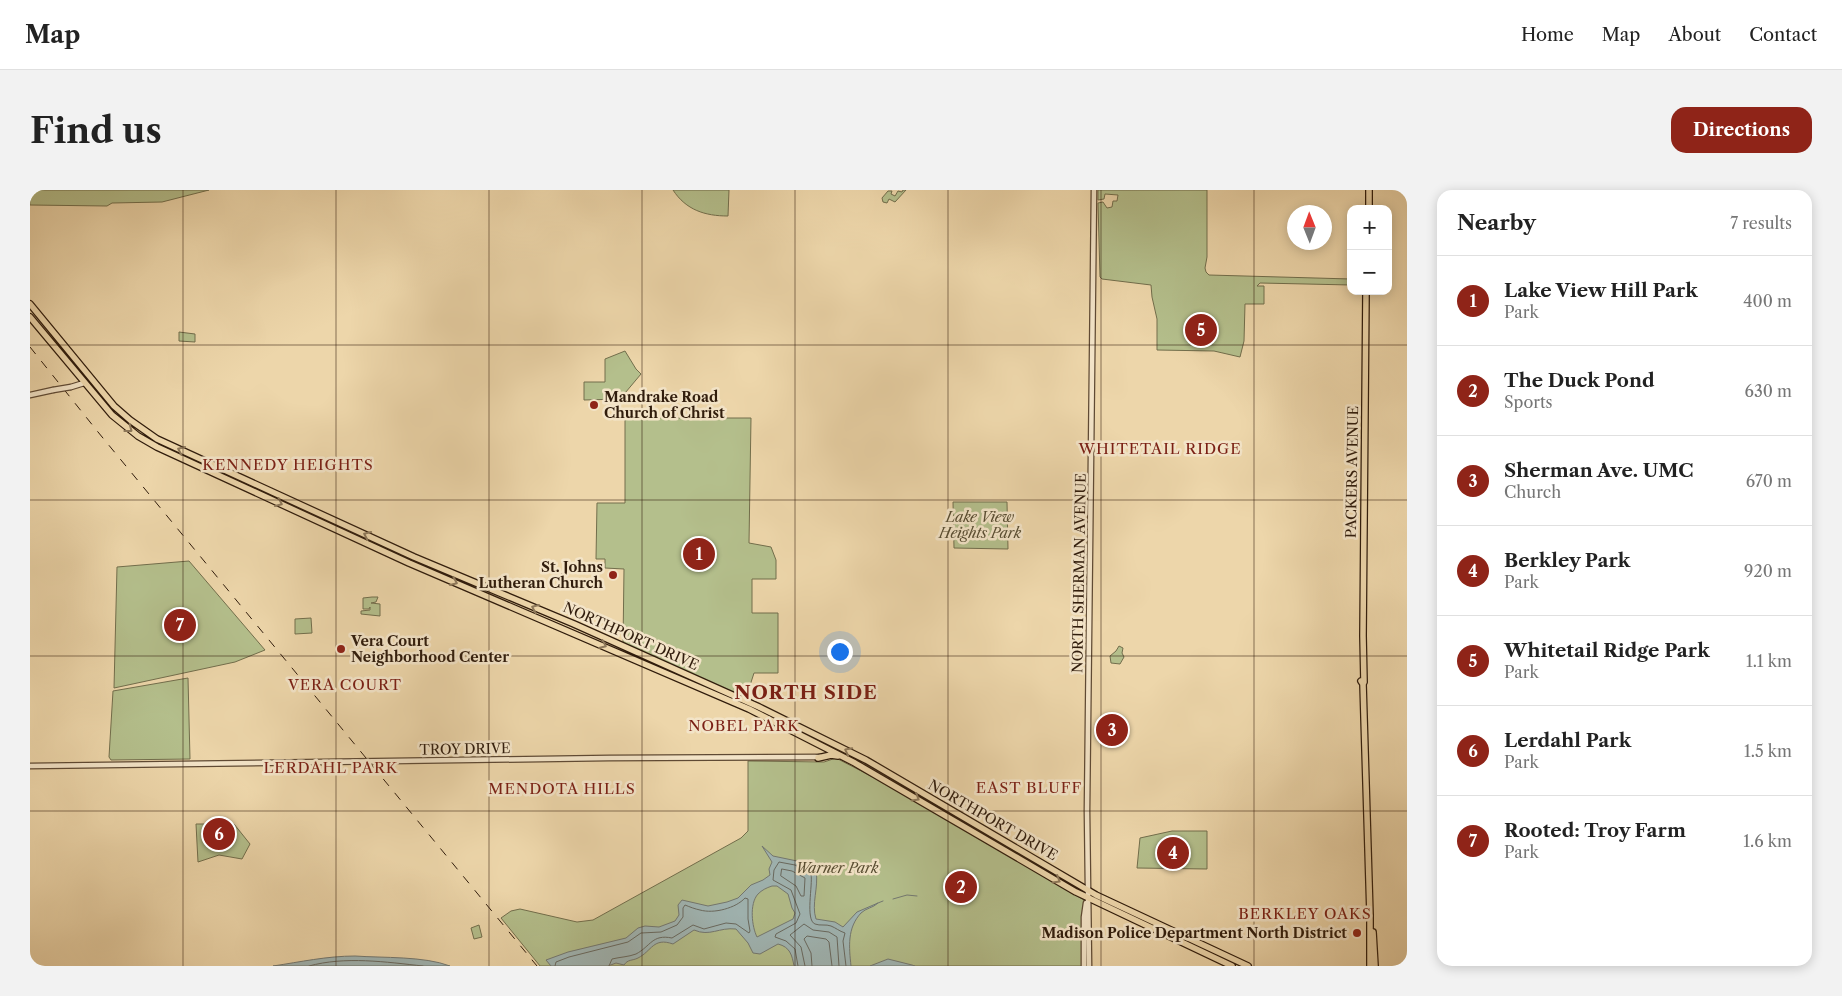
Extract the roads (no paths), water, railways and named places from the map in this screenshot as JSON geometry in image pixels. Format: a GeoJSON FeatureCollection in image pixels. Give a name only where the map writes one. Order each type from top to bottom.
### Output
{"type":"FeatureCollection","features":[{"type":"Feature","properties":{"kind":"main road"},"geometry":{"type":"LineString","coordinates":[[1369,190],[1369,205]]}},
{"type":"Feature","properties":{"kind":"main road","name":"PACKERS AVENUE"},"geometry":{"type":"LineString","coordinates":[[1366,295],[1362,653],[1364,656],[1363,684],[1370,966]]}},
{"type":"Feature","properties":{"kind":"main road","name":"NORTHPORT DRIVE"},"geometry":{"type":"LineString","coordinates":[[30,304],[121,412],[157,439],[414,557],[627,647],[791,723],[855,763],[1088,897],[1232,966]]}},
{"type":"Feature","properties":{"kind":"main road","name":"NORTHPORT DRIVE"},"geometry":{"type":"LineString","coordinates":[[30,317],[84,383],[121,423],[157,447],[409,563],[866,760],[1087,890],[1248,966]]}},
{"type":"Feature","properties":{"kind":"main road"},"geometry":{"type":"LineString","coordinates":[[58,339],[85,380],[84,383],[90,385],[106,403],[121,412]]}},
{"type":"Feature","properties":{"kind":"main road"},"geometry":{"type":"LineString","coordinates":[[758,713],[761,712],[778,720],[791,723]]}},
{"type":"Feature","properties":{"kind":"main road"},"geometry":{"type":"LineString","coordinates":[[818,758],[834,755],[855,763]]}},
{"type":"Feature","properties":{"kind":"main road"},"geometry":{"type":"LineString","coordinates":[[865,768],[874,770],[891,780]]}},
{"type":"Feature","properties":{"kind":"main road","name":"PACKERS AVENUE"},"geometry":{"type":"LineString","coordinates":[[1370,915],[1375,966]]}},
{"type":"Feature","properties":{"kind":"main road"},"geometry":{"type":"LineString","coordinates":[[1162,932],[1175,932]]}},
{"type":"Feature","properties":{"kind":"street","name":"NORTH SHERMAN AVENUE"},"geometry":{"type":"LineString","coordinates":[[1089,966],[1087,890],[1094,190]]}},
{"type":"Feature","properties":{"kind":"street"},"geometry":{"type":"LineString","coordinates":[[30,395],[80,386],[84,383]]}},
{"type":"Feature","properties":{"kind":"street"},"geometry":{"type":"LineString","coordinates":[[818,758],[824,756],[829,745]]}},
{"type":"Feature","properties":{"kind":"street","name":"TROY DRIVE"},"geometry":{"type":"LineString","coordinates":[[30,766],[609,758],[818,758]]}},
{"type":"Feature","properties":{"kind":"street","name":"NORTH SHERMAN AVENUE"},"geometry":{"type":"LineString","coordinates":[[1084,966],[1084,917],[1088,897]]}},
{"type":"Feature","properties":{"kind":"water"},"geometry":{"type":"Polygon","coordinates":[[[762,846],[773,856],[797,861],[816,871],[817,883],[814,907],[816,919],[835,922],[843,927],[857,912],[878,903],[861,913],[853,925],[850,938],[851,966],[794,966],[788,949],[778,944],[760,954],[753,953],[748,943],[736,929],[705,933],[694,930],[673,944],[661,942],[653,946],[643,955],[624,965],[616,963],[608,966],[551,966],[546,960],[568,952],[626,938],[638,928],[645,926],[659,927],[675,921],[679,915],[678,905],[682,900],[708,906],[738,898],[751,885],[770,875],[769,869],[772,862],[762,846]],[[777,886],[764,889],[755,898],[752,916],[757,937],[793,919],[795,913],[788,894],[777,886]]]}},
{"type":"Feature","properties":{"kind":"water"},"geometry":{"type":"Polygon","coordinates":[[[355,956],[428,960],[450,966],[273,966],[324,958],[355,956]]]}},
{"type":"Feature","properties":{"kind":"water"},"geometry":{"type":"Polygon","coordinates":[[[888,959],[912,965],[915,966],[870,966],[888,959]]]}},
{"type":"Feature","properties":{"kind":"waterway"},"geometry":{"type":"LineString","coordinates":[[893,899],[907,895],[917,896]]}},
{"type":"Feature","properties":{"kind":"waterway"},"geometry":{"type":"LineString","coordinates":[[878,903],[883,901]]}},
{"type":"Feature","properties":{"kind":"railway"},"geometry":{"type":"LineString","coordinates":[[30,347],[537,966]]}},
{"type":"Feature","properties":{"kind":"place","name":"Whitetail Ridge Park"},"geometry":{"type":"Point","coordinates":[1201,330]}},
{"type":"Feature","properties":{"kind":"place","name":"Mandrake Road Church of Christ"},"geometry":{"type":"Point","coordinates":[594,405]}},
{"type":"Feature","properties":{"kind":"place","name":"Lake View Hill Park"},"geometry":{"type":"Point","coordinates":[699,554]}},
{"type":"Feature","properties":{"kind":"place","name":"St. Johns Lutheran Church"},"geometry":{"type":"Point","coordinates":[613,575]}},
{"type":"Feature","properties":{"kind":"place","name":"Rooted: Troy Farm"},"geometry":{"type":"Point","coordinates":[180,625]}},
{"type":"Feature","properties":{"kind":"place","name":"Vera Court Neighborhood Center"},"geometry":{"type":"Point","coordinates":[341,649]}},
{"type":"Feature","properties":{"kind":"place","name":"Sherman Ave. UMC"},"geometry":{"type":"Point","coordinates":[1112,730]}},
{"type":"Feature","properties":{"kind":"place","name":"Lerdahl Park"},"geometry":{"type":"Point","coordinates":[219,834]}},
{"type":"Feature","properties":{"kind":"place","name":"Berkley Park"},"geometry":{"type":"Point","coordinates":[1173,853]}},
{"type":"Feature","properties":{"kind":"place","name":"The Duck Pond"},"geometry":{"type":"Point","coordinates":[961,887]}},
{"type":"Feature","properties":{"kind":"place","name":"Madison Police Department North District"},"geometry":{"type":"Point","coordinates":[1357,933]}},
{"type":"Feature","properties":{"kind":"district","name":"WHITETAIL RIDGE"},"geometry":{"type":"Point","coordinates":[1160,449]}},
{"type":"Feature","properties":{"kind":"district","name":"KENNEDY HEIGHTS"},"geometry":{"type":"Point","coordinates":[288,465]}},
{"type":"Feature","properties":{"kind":"district","name":"VERA COURT"},"geometry":{"type":"Point","coordinates":[345,685]}},
{"type":"Feature","properties":{"kind":"district","name":"NORTH SIDE"},"geometry":{"type":"Point","coordinates":[806,692]}},
{"type":"Feature","properties":{"kind":"district","name":"NOBEL PARK"},"geometry":{"type":"Point","coordinates":[744,726]}},
{"type":"Feature","properties":{"kind":"district","name":"LERDAHL PARK"},"geometry":{"type":"Point","coordinates":[331,768]}},
{"type":"Feature","properties":{"kind":"district","name":"EAST BLUFF"},"geometry":{"type":"Point","coordinates":[1029,788]}},
{"type":"Feature","properties":{"kind":"district","name":"MENDOTA HILLS"},"geometry":{"type":"Point","coordinates":[562,789]}},
{"type":"Feature","properties":{"kind":"district","name":"BERKLEY OAKS"},"geometry":{"type":"Point","coordinates":[1305,914]}},
{"type":"Feature","properties":{"kind":"park label","name":"Lake View Heights Park"},"geometry":{"type":"Point","coordinates":[980,526]}},
{"type":"Feature","properties":{"kind":"park label","name":"Warner Park"},"geometry":{"type":"Point","coordinates":[837,868]}}]}
